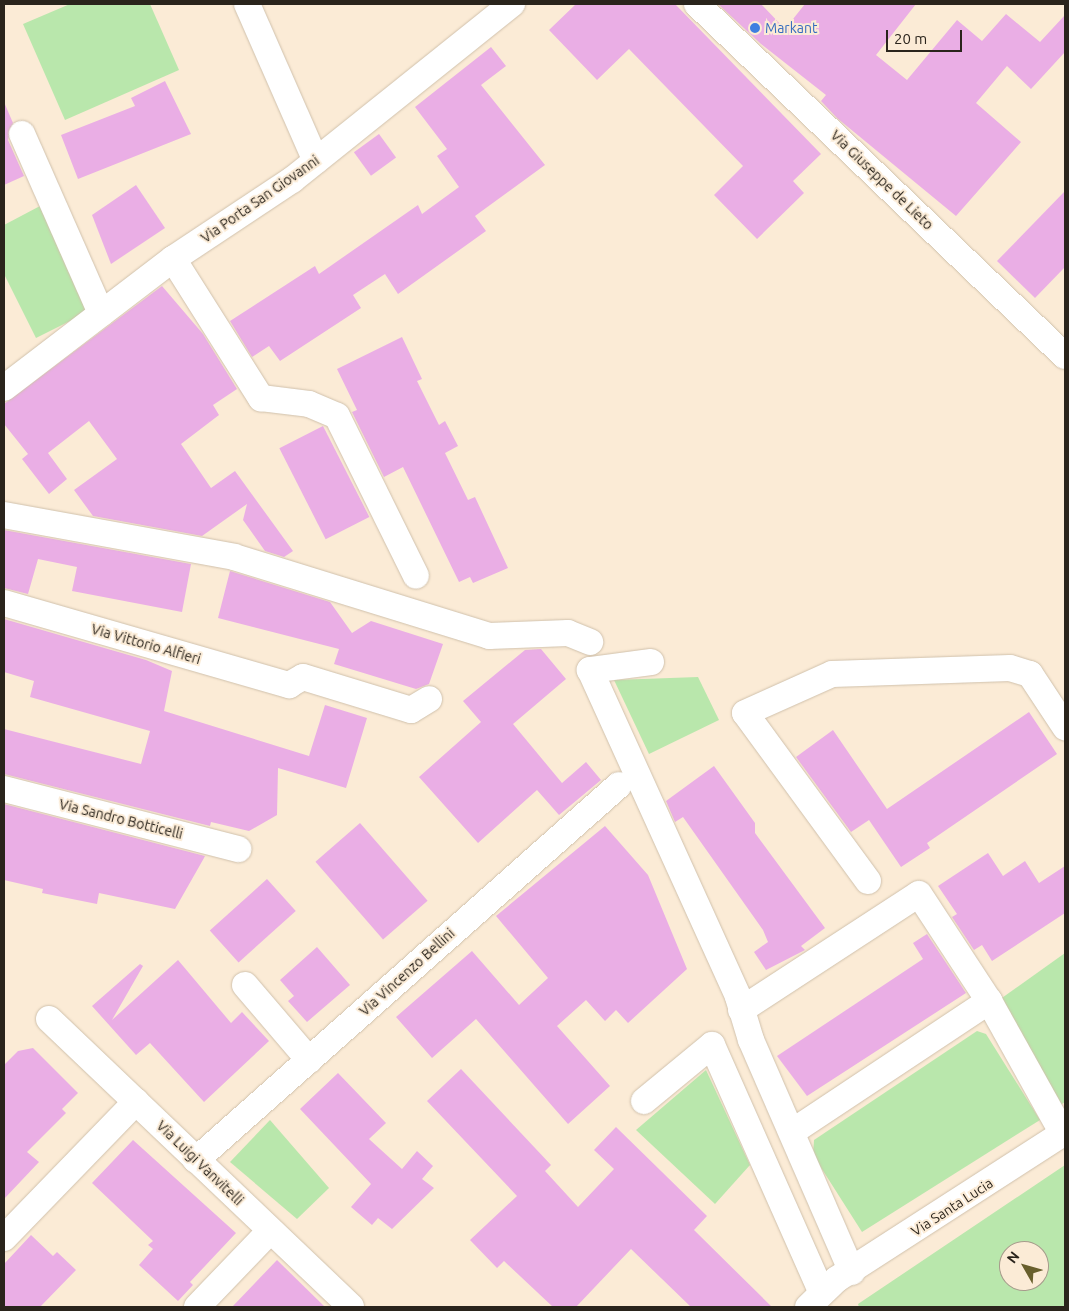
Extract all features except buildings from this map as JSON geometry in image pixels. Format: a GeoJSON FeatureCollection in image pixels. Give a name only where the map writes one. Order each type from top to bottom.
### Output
{"type":"FeatureCollection","features":[{"type":"Feature","properties":{"kind":"street"},"geometry":{"type":"LineString","coordinates":[[247,4],[316,161]]}},
{"type":"Feature","properties":{"kind":"street","name":"Via Porta San Giovanni"},"geometry":{"type":"LineString","coordinates":[[4,388],[173,259],[316,161],[512,4]]}},
{"type":"Feature","properties":{"kind":"street","name":"Via Giuseppe de Lieto"},"geometry":{"type":"LineString","coordinates":[[697,4],[1065,356]]}},
{"type":"Feature","properties":{"kind":"street"},"geometry":{"type":"LineString","coordinates":[[22,134],[102,313]]}},
{"type":"Feature","properties":{"kind":"street"},"geometry":{"type":"LineString","coordinates":[[173,259],[261,398],[309,404],[337,416],[416,576]]}},
{"type":"Feature","properties":{"kind":"street"},"geometry":{"type":"LineString","coordinates":[[4,515],[234,558],[489,636],[568,633],[590,642]]}},
{"type":"Feature","properties":{"kind":"street","name":"Via Vittorio Alfieri"},"geometry":{"type":"LineString","coordinates":[[4,603],[289,685],[303,677],[411,710],[429,699]]}},
{"type":"Feature","properties":{"kind":"street"},"geometry":{"type":"LineString","coordinates":[[651,662],[590,670],[741,1010],[792,1132],[830,1288]]}},
{"type":"Feature","properties":{"kind":"street"},"geometry":{"type":"LineString","coordinates":[[868,881],[745,713],[832,674],[1010,668],[1030,674],[1065,727]]}},
{"type":"Feature","properties":{"kind":"street","name":"Via Vincenzo Bellini"},"geometry":{"type":"LineString","coordinates":[[196,1160],[619,785]]}},
{"type":"Feature","properties":{"kind":"street","name":"Via Sandro Botticelli"},"geometry":{"type":"LineString","coordinates":[[4,789],[238,849]]}},
{"type":"Feature","properties":{"kind":"street"},"geometry":{"type":"LineString","coordinates":[[741,1010],[919,894],[989,1001],[1064,1133]]}},
{"type":"Feature","properties":{"kind":"street"},"geometry":{"type":"LineString","coordinates":[[245,985],[309,1060]]}},
{"type":"Feature","properties":{"kind":"street"},"geometry":{"type":"LineString","coordinates":[[792,1132],[989,1001]]}},
{"type":"Feature","properties":{"kind":"street","name":"Via Luigi Vanvitelli"},"geometry":{"type":"LineString","coordinates":[[49,1019],[351,1307]]}},
{"type":"Feature","properties":{"kind":"street"},"geometry":{"type":"LineString","coordinates":[[644,1101],[712,1045],[830,1288]]}},
{"type":"Feature","properties":{"kind":"street"},"geometry":{"type":"LineString","coordinates":[[4,1238],[136,1102]]}},
{"type":"Feature","properties":{"kind":"street","name":"Via Santa Lucia"},"geometry":{"type":"LineString","coordinates":[[830,1288],[1064,1133]]}},
{"type":"Feature","properties":{"kind":"street"},"geometry":{"type":"LineString","coordinates":[[197,1307],[270,1231]]}},
{"type":"Feature","properties":{"kind":"green space"},"geometry":{"type":"Polygon","coordinates":[[[70,4],[150,4],[179,70],[65,120],[23,24],[70,4]]]}},
{"type":"Feature","properties":{"kind":"green space"},"geometry":{"type":"Polygon","coordinates":[[[40,206],[92,310],[36,338],[4,274],[4,225],[40,206]]]}},
{"type":"Feature","properties":{"kind":"green space"},"geometry":{"type":"Polygon","coordinates":[[[698,677],[719,720],[649,754],[614,680],[698,677]]]}},
{"type":"Feature","properties":{"kind":"green space"},"geometry":{"type":"Polygon","coordinates":[[[1065,953],[1065,1102],[1059,1106],[999,1000],[1065,953]]]}},
{"type":"Feature","properties":{"kind":"green space"},"geometry":{"type":"Polygon","coordinates":[[[977,1031],[986,1034],[1040,1120],[862,1232],[813,1155],[814,1140],[977,1031]]]}},
{"type":"Feature","properties":{"kind":"green space"},"geometry":{"type":"Polygon","coordinates":[[[706,1070],[750,1165],[715,1204],[636,1130],[706,1070]]]}},
{"type":"Feature","properties":{"kind":"green space"},"geometry":{"type":"Polygon","coordinates":[[[270,1120],[329,1188],[297,1219],[230,1162],[270,1120]]]}},
{"type":"Feature","properties":{"kind":"green space"},"geometry":{"type":"Polygon","coordinates":[[[1065,1165],[1065,1307],[859,1307],[858,1304],[1065,1165]]]}},
{"type":"Feature","properties":{"kind":"place","name":"Markant"},"geometry":{"type":"Point","coordinates":[755,28]}}]}
